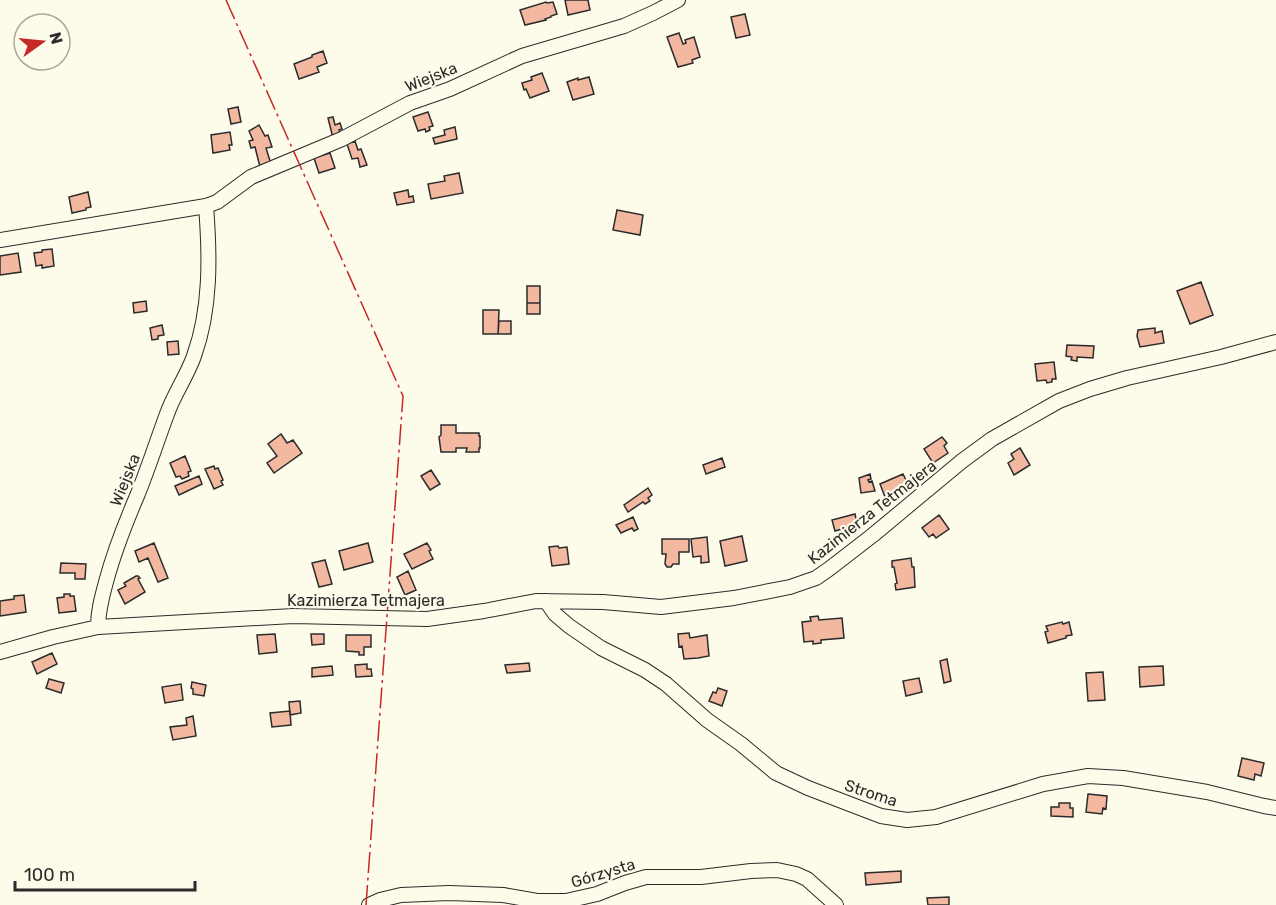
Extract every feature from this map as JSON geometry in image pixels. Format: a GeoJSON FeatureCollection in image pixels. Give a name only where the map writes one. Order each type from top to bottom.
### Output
{"type":"FeatureCollection","features":[{"type":"Feature","properties":{"kind":"street","name":"Wiejska"},"geometry":{"type":"LineString","coordinates":[[0,240],[206,206],[225,196],[251,177],[342,139],[410,103],[522,56],[624,26],[678,0]]}},
{"type":"Feature","properties":{"kind":"street","name":"Wiejska"},"geometry":{"type":"LineString","coordinates":[[98,627],[102,597],[117,544],[146,474],[167,413],[189,369],[197,347],[205,308],[209,261],[206,206]]}},
{"type":"Feature","properties":{"kind":"street","name":"Kazimierza Tetmajera"},"geometry":{"type":"LineString","coordinates":[[0,652],[98,627],[293,616],[427,620],[484,612],[536,601],[661,607],[734,598],[802,584],[816,578],[844,558],[985,444],[1059,401],[1127,378],[1276,342]]}},
{"type":"Feature","properties":{"kind":"street","name":"Stroma"},"geometry":{"type":"LineString","coordinates":[[546,601],[555,614],[569,626],[601,648],[645,670],[666,684],[707,720],[776,773],[881,816],[908,820],[936,817],[1043,784],[1088,776],[1124,778],[1207,792],[1276,808]]}},
{"type":"Feature","properties":{"kind":"street","name":"Górzysta"},"geometry":{"type":"LineString","coordinates":[[369,905],[401,895],[449,893],[503,895],[550,902],[566,901],[597,894],[646,877],[701,877],[777,870],[807,879],[836,905]]}},
{"type":"Feature","properties":{"kind":"building"},"geometry":{"type":"Polygon","coordinates":[[[565,0],[588,0],[590,10],[568,15],[565,0]]]}},
{"type":"Feature","properties":{"kind":"building"},"geometry":{"type":"Polygon","coordinates":[[[553,2],[557,14],[546,20],[525,25],[520,10],[553,2]]]}},
{"type":"Feature","properties":{"kind":"building"},"geometry":{"type":"Polygon","coordinates":[[[745,14],[750,35],[736,38],[731,17],[745,14]]]}},
{"type":"Feature","properties":{"kind":"building"},"geometry":{"type":"Polygon","coordinates":[[[679,33],[683,44],[686,43],[685,40],[694,37],[700,57],[692,60],[693,63],[678,67],[667,37],[679,33]]]}},
{"type":"Feature","properties":{"kind":"building"},"geometry":{"type":"Polygon","coordinates":[[[323,51],[327,63],[317,67],[319,72],[299,79],[294,64],[323,51]]]}},
{"type":"Feature","properties":{"kind":"building"},"geometry":{"type":"Polygon","coordinates":[[[542,73],[549,91],[530,98],[522,83],[542,73]]]}},
{"type":"Feature","properties":{"kind":"building"},"geometry":{"type":"Polygon","coordinates":[[[589,77],[594,94],[573,100],[567,82],[589,77]]]}},
{"type":"Feature","properties":{"kind":"building"},"geometry":{"type":"Polygon","coordinates":[[[238,107],[241,122],[231,124],[228,109],[238,107]]]}},
{"type":"Feature","properties":{"kind":"building"},"geometry":{"type":"Polygon","coordinates":[[[428,112],[433,126],[429,127],[430,130],[426,132],[425,129],[418,131],[413,117],[428,112]]]}},
{"type":"Feature","properties":{"kind":"building"},"geometry":{"type":"Polygon","coordinates":[[[333,117],[335,125],[340,123],[342,129],[339,130],[341,135],[333,138],[328,118],[333,117]]]}},
{"type":"Feature","properties":{"kind":"building"},"geometry":{"type":"Polygon","coordinates":[[[259,125],[265,136],[268,135],[272,147],[266,148],[271,164],[260,167],[255,147],[251,148],[249,141],[253,140],[249,131],[259,125]]]}},
{"type":"Feature","properties":{"kind":"building"},"geometry":{"type":"Polygon","coordinates":[[[455,127],[457,139],[435,144],[433,138],[445,135],[444,130],[455,127]]]}},
{"type":"Feature","properties":{"kind":"building"},"geometry":{"type":"Polygon","coordinates":[[[230,132],[232,145],[229,145],[230,150],[213,153],[211,135],[230,132]]]}},
{"type":"Feature","properties":{"kind":"building"},"geometry":{"type":"Polygon","coordinates":[[[355,141],[367,165],[360,167],[358,158],[352,159],[347,144],[355,141]]]}},
{"type":"Feature","properties":{"kind":"building"},"geometry":{"type":"Polygon","coordinates":[[[330,153],[335,168],[319,173],[314,158],[330,153]]]}},
{"type":"Feature","properties":{"kind":"building"},"geometry":{"type":"Polygon","coordinates":[[[459,173],[463,193],[431,199],[428,184],[445,181],[444,176],[459,173]]]}},
{"type":"Feature","properties":{"kind":"building"},"geometry":{"type":"Polygon","coordinates":[[[408,190],[409,197],[413,196],[414,202],[397,205],[394,193],[408,190]]]}},
{"type":"Feature","properties":{"kind":"building"},"geometry":{"type":"Polygon","coordinates":[[[88,192],[91,207],[72,213],[69,197],[88,192]]]}},
{"type":"Feature","properties":{"kind":"building"},"geometry":{"type":"Polygon","coordinates":[[[617,210],[643,215],[640,235],[613,230],[617,210]]]}},
{"type":"Feature","properties":{"kind":"building"},"geometry":{"type":"Polygon","coordinates":[[[52,249],[54,266],[42,268],[42,265],[36,266],[34,253],[52,249]]]}},
{"type":"Feature","properties":{"kind":"building"},"geometry":{"type":"Polygon","coordinates":[[[18,253],[21,272],[0,275],[0,256],[18,253]]]}},
{"type":"Feature","properties":{"kind":"building"},"geometry":{"type":"Polygon","coordinates":[[[1201,282],[1213,315],[1190,324],[1177,291],[1201,282]]]}},
{"type":"Feature","properties":{"kind":"building"},"geometry":{"type":"Polygon","coordinates":[[[527,286],[540,286],[540,303],[527,303],[527,286]]]}},
{"type":"Feature","properties":{"kind":"building"},"geometry":{"type":"Polygon","coordinates":[[[146,301],[147,311],[134,313],[133,303],[146,301]]]}},
{"type":"Feature","properties":{"kind":"building"},"geometry":{"type":"Polygon","coordinates":[[[527,303],[540,303],[540,314],[527,314],[527,303]]]}},
{"type":"Feature","properties":{"kind":"building"},"geometry":{"type":"Polygon","coordinates":[[[483,310],[499,310],[498,334],[483,334],[483,310]]]}},
{"type":"Feature","properties":{"kind":"building"},"geometry":{"type":"Polygon","coordinates":[[[499,321],[511,321],[511,334],[498,334],[499,321]]]}},
{"type":"Feature","properties":{"kind":"building"},"geometry":{"type":"Polygon","coordinates":[[[162,325],[164,335],[152,340],[150,328],[162,325]]]}},
{"type":"Feature","properties":{"kind":"building"},"geometry":{"type":"Polygon","coordinates":[[[1155,328],[1155,333],[1162,331],[1164,343],[1140,347],[1138,330],[1155,328]]]}},
{"type":"Feature","properties":{"kind":"building"},"geometry":{"type":"Polygon","coordinates":[[[178,341],[179,354],[168,355],[167,342],[178,341]]]}},
{"type":"Feature","properties":{"kind":"building"},"geometry":{"type":"Polygon","coordinates":[[[1067,345],[1094,346],[1093,358],[1077,357],[1077,361],[1071,360],[1072,357],[1066,356],[1067,345]]]}},
{"type":"Feature","properties":{"kind":"building"},"geometry":{"type":"Polygon","coordinates":[[[1054,362],[1056,379],[1047,383],[1046,380],[1037,381],[1035,364],[1054,362]]]}},
{"type":"Feature","properties":{"kind":"building"},"geometry":{"type":"Polygon","coordinates":[[[441,425],[456,425],[456,433],[479,433],[479,452],[466,452],[467,448],[456,448],[456,452],[441,452],[439,437],[441,425]]]}},
{"type":"Feature","properties":{"kind":"building"},"geometry":{"type":"Polygon","coordinates":[[[281,434],[287,443],[293,440],[302,453],[274,473],[267,463],[277,456],[268,444],[281,434]]]}},
{"type":"Feature","properties":{"kind":"building"},"geometry":{"type":"Polygon","coordinates":[[[942,437],[947,443],[944,446],[948,453],[933,463],[924,449],[942,437]]]}},
{"type":"Feature","properties":{"kind":"building"},"geometry":{"type":"Polygon","coordinates":[[[1020,448],[1030,465],[1014,475],[1008,463],[1014,459],[1011,454],[1020,448]]]}},
{"type":"Feature","properties":{"kind":"building"},"geometry":{"type":"Polygon","coordinates":[[[185,456],[191,471],[188,472],[189,476],[182,479],[180,476],[176,477],[170,463],[185,456]]]}},
{"type":"Feature","properties":{"kind":"building"},"geometry":{"type":"Polygon","coordinates":[[[722,458],[725,467],[706,474],[703,465],[722,458]]]}},
{"type":"Feature","properties":{"kind":"building"},"geometry":{"type":"Polygon","coordinates":[[[214,466],[215,469],[218,468],[223,485],[214,489],[205,469],[214,466]]]}},
{"type":"Feature","properties":{"kind":"building"},"geometry":{"type":"Polygon","coordinates":[[[431,470],[440,484],[430,490],[421,476],[431,470]]]}},
{"type":"Feature","properties":{"kind":"building"},"geometry":{"type":"Polygon","coordinates":[[[870,474],[871,479],[868,480],[872,481],[875,491],[861,493],[859,478],[870,474]]]}},
{"type":"Feature","properties":{"kind":"building"},"geometry":{"type":"Polygon","coordinates":[[[903,474],[909,486],[885,497],[880,484],[903,474]]]}},
{"type":"Feature","properties":{"kind":"building"},"geometry":{"type":"Polygon","coordinates":[[[199,476],[202,484],[179,495],[175,486],[199,476]]]}},
{"type":"Feature","properties":{"kind":"building"},"geometry":{"type":"Polygon","coordinates":[[[648,488],[652,495],[648,498],[650,501],[645,504],[643,502],[628,512],[624,505],[648,488]]]}},
{"type":"Feature","properties":{"kind":"building"},"geometry":{"type":"Polygon","coordinates":[[[855,514],[858,528],[850,530],[849,527],[835,531],[832,520],[855,514]]]}},
{"type":"Feature","properties":{"kind":"building"},"geometry":{"type":"Polygon","coordinates":[[[939,515],[949,529],[936,538],[933,534],[929,537],[922,528],[939,515]]]}},
{"type":"Feature","properties":{"kind":"building"},"geometry":{"type":"Polygon","coordinates":[[[633,517],[638,529],[634,531],[632,528],[621,533],[616,525],[633,517]]]}},
{"type":"Feature","properties":{"kind":"building"},"geometry":{"type":"Polygon","coordinates":[[[742,536],[747,561],[725,566],[720,541],[742,536]]]}},
{"type":"Feature","properties":{"kind":"building"},"geometry":{"type":"Polygon","coordinates":[[[707,537],[709,562],[701,563],[701,556],[693,557],[691,539],[707,537]]]}},
{"type":"Feature","properties":{"kind":"building"},"geometry":{"type":"Polygon","coordinates":[[[662,539],[689,539],[689,552],[679,552],[679,564],[667,567],[666,554],[662,554],[662,539]]]}},
{"type":"Feature","properties":{"kind":"building"},"geometry":{"type":"Polygon","coordinates":[[[154,543],[168,578],[158,582],[148,558],[139,562],[135,551],[154,543]]]}},
{"type":"Feature","properties":{"kind":"building"},"geometry":{"type":"Polygon","coordinates":[[[368,543],[373,562],[344,570],[339,551],[368,543]]]}},
{"type":"Feature","properties":{"kind":"building"},"geometry":{"type":"Polygon","coordinates":[[[427,543],[433,559],[412,569],[404,554],[427,543]]]}},
{"type":"Feature","properties":{"kind":"building"},"geometry":{"type":"Polygon","coordinates":[[[558,546],[559,548],[567,547],[569,564],[552,566],[549,547],[558,546]]]}},
{"type":"Feature","properties":{"kind":"building"},"geometry":{"type":"Polygon","coordinates":[[[911,558],[915,587],[896,590],[895,584],[897,583],[892,561],[911,558]]]}},
{"type":"Feature","properties":{"kind":"building"},"geometry":{"type":"Polygon","coordinates":[[[325,560],[332,584],[319,587],[312,563],[325,560]]]}},
{"type":"Feature","properties":{"kind":"building"},"geometry":{"type":"Polygon","coordinates":[[[61,563],[86,564],[85,579],[75,579],[75,573],[60,573],[61,563]]]}},
{"type":"Feature","properties":{"kind":"building"},"geometry":{"type":"Polygon","coordinates":[[[408,571],[416,590],[405,595],[397,577],[408,571]]]}},
{"type":"Feature","properties":{"kind":"building"},"geometry":{"type":"Polygon","coordinates":[[[136,576],[140,578],[138,579],[145,592],[125,604],[118,590],[126,586],[124,583],[136,576]]]}},
{"type":"Feature","properties":{"kind":"building"},"geometry":{"type":"Polygon","coordinates":[[[64,594],[74,596],[76,611],[59,613],[57,598],[64,597],[64,594]]]}},
{"type":"Feature","properties":{"kind":"building"},"geometry":{"type":"Polygon","coordinates":[[[24,595],[26,612],[0,616],[0,601],[24,595]]]}},
{"type":"Feature","properties":{"kind":"building"},"geometry":{"type":"Polygon","coordinates":[[[818,616],[819,620],[842,618],[844,638],[821,640],[821,643],[813,644],[813,641],[804,642],[802,622],[811,621],[810,617],[818,616]]]}},
{"type":"Feature","properties":{"kind":"building"},"geometry":{"type":"Polygon","coordinates":[[[1062,622],[1063,624],[1069,622],[1072,635],[1048,643],[1046,626],[1062,622]]]}},
{"type":"Feature","properties":{"kind":"building"},"geometry":{"type":"Polygon","coordinates":[[[689,633],[690,638],[707,635],[709,656],[684,659],[682,646],[679,647],[678,634],[689,633]]]}},
{"type":"Feature","properties":{"kind":"building"},"geometry":{"type":"Polygon","coordinates":[[[275,634],[277,652],[259,654],[257,635],[275,634]]]}},
{"type":"Feature","properties":{"kind":"building"},"geometry":{"type":"Polygon","coordinates":[[[311,634],[324,634],[324,644],[312,645],[311,634]]]}},
{"type":"Feature","properties":{"kind":"building"},"geometry":{"type":"Polygon","coordinates":[[[346,635],[371,635],[371,647],[364,647],[364,655],[359,655],[359,652],[346,651],[346,635]]]}},
{"type":"Feature","properties":{"kind":"building"},"geometry":{"type":"Polygon","coordinates":[[[52,653],[57,664],[37,674],[32,662],[52,653]]]}},
{"type":"Feature","properties":{"kind":"building"},"geometry":{"type":"Polygon","coordinates":[[[947,659],[951,681],[944,683],[940,661],[947,659]]]}},
{"type":"Feature","properties":{"kind":"building"},"geometry":{"type":"Polygon","coordinates":[[[529,663],[530,671],[507,673],[505,665],[529,663]]]}},
{"type":"Feature","properties":{"kind":"building"},"geometry":{"type":"Polygon","coordinates":[[[367,664],[367,669],[371,669],[372,676],[356,677],[355,665],[367,664]]]}},
{"type":"Feature","properties":{"kind":"building"},"geometry":{"type":"Polygon","coordinates":[[[332,666],[333,675],[312,677],[312,668],[332,666]]]}},
{"type":"Feature","properties":{"kind":"building"},"geometry":{"type":"Polygon","coordinates":[[[1163,666],[1164,685],[1140,687],[1139,667],[1163,666]]]}},
{"type":"Feature","properties":{"kind":"building"},"geometry":{"type":"Polygon","coordinates":[[[1103,672],[1105,700],[1088,701],[1086,673],[1103,672]]]}},
{"type":"Feature","properties":{"kind":"building"},"geometry":{"type":"Polygon","coordinates":[[[919,678],[922,692],[906,696],[903,681],[919,678]]]}},
{"type":"Feature","properties":{"kind":"building"},"geometry":{"type":"Polygon","coordinates":[[[49,679],[64,683],[61,693],[46,688],[49,679]]]}},
{"type":"Feature","properties":{"kind":"building"},"geometry":{"type":"Polygon","coordinates":[[[192,682],[206,685],[204,696],[193,694],[192,682]]]}},
{"type":"Feature","properties":{"kind":"building"},"geometry":{"type":"Polygon","coordinates":[[[181,684],[183,700],[165,703],[162,687],[181,684]]]}},
{"type":"Feature","properties":{"kind":"building"},"geometry":{"type":"Polygon","coordinates":[[[718,688],[727,691],[722,706],[709,701],[713,692],[716,693],[718,688]]]}},
{"type":"Feature","properties":{"kind":"building"},"geometry":{"type":"Polygon","coordinates":[[[300,701],[301,713],[290,715],[289,702],[300,701]]]}},
{"type":"Feature","properties":{"kind":"building"},"geometry":{"type":"Polygon","coordinates":[[[290,711],[291,725],[272,727],[270,713],[290,711]]]}},
{"type":"Feature","properties":{"kind":"building"},"geometry":{"type":"Polygon","coordinates":[[[193,716],[196,736],[173,740],[170,727],[187,725],[186,718],[193,716]]]}},
{"type":"Feature","properties":{"kind":"building"},"geometry":{"type":"Polygon","coordinates":[[[1242,758],[1264,763],[1261,776],[1255,774],[1254,780],[1238,776],[1242,758]]]}},
{"type":"Feature","properties":{"kind":"building"},"geometry":{"type":"Polygon","coordinates":[[[1088,794],[1107,796],[1106,809],[1103,808],[1102,814],[1086,812],[1088,794]]]}},
{"type":"Feature","properties":{"kind":"building"},"geometry":{"type":"Polygon","coordinates":[[[1059,803],[1070,803],[1070,808],[1073,808],[1073,817],[1051,816],[1051,807],[1059,807],[1059,803]]]}},
{"type":"Feature","properties":{"kind":"building"},"geometry":{"type":"Polygon","coordinates":[[[901,871],[901,882],[866,885],[865,873],[901,871]]]}},
{"type":"Feature","properties":{"kind":"building"},"geometry":{"type":"Polygon","coordinates":[[[949,897],[949,905],[928,905],[927,898],[949,897]]]}},
{"type":"Feature","properties":{"kind":"power"},"geometry":{"type":"LineString","coordinates":[[226,0],[403,396],[366,905]]}}]}
